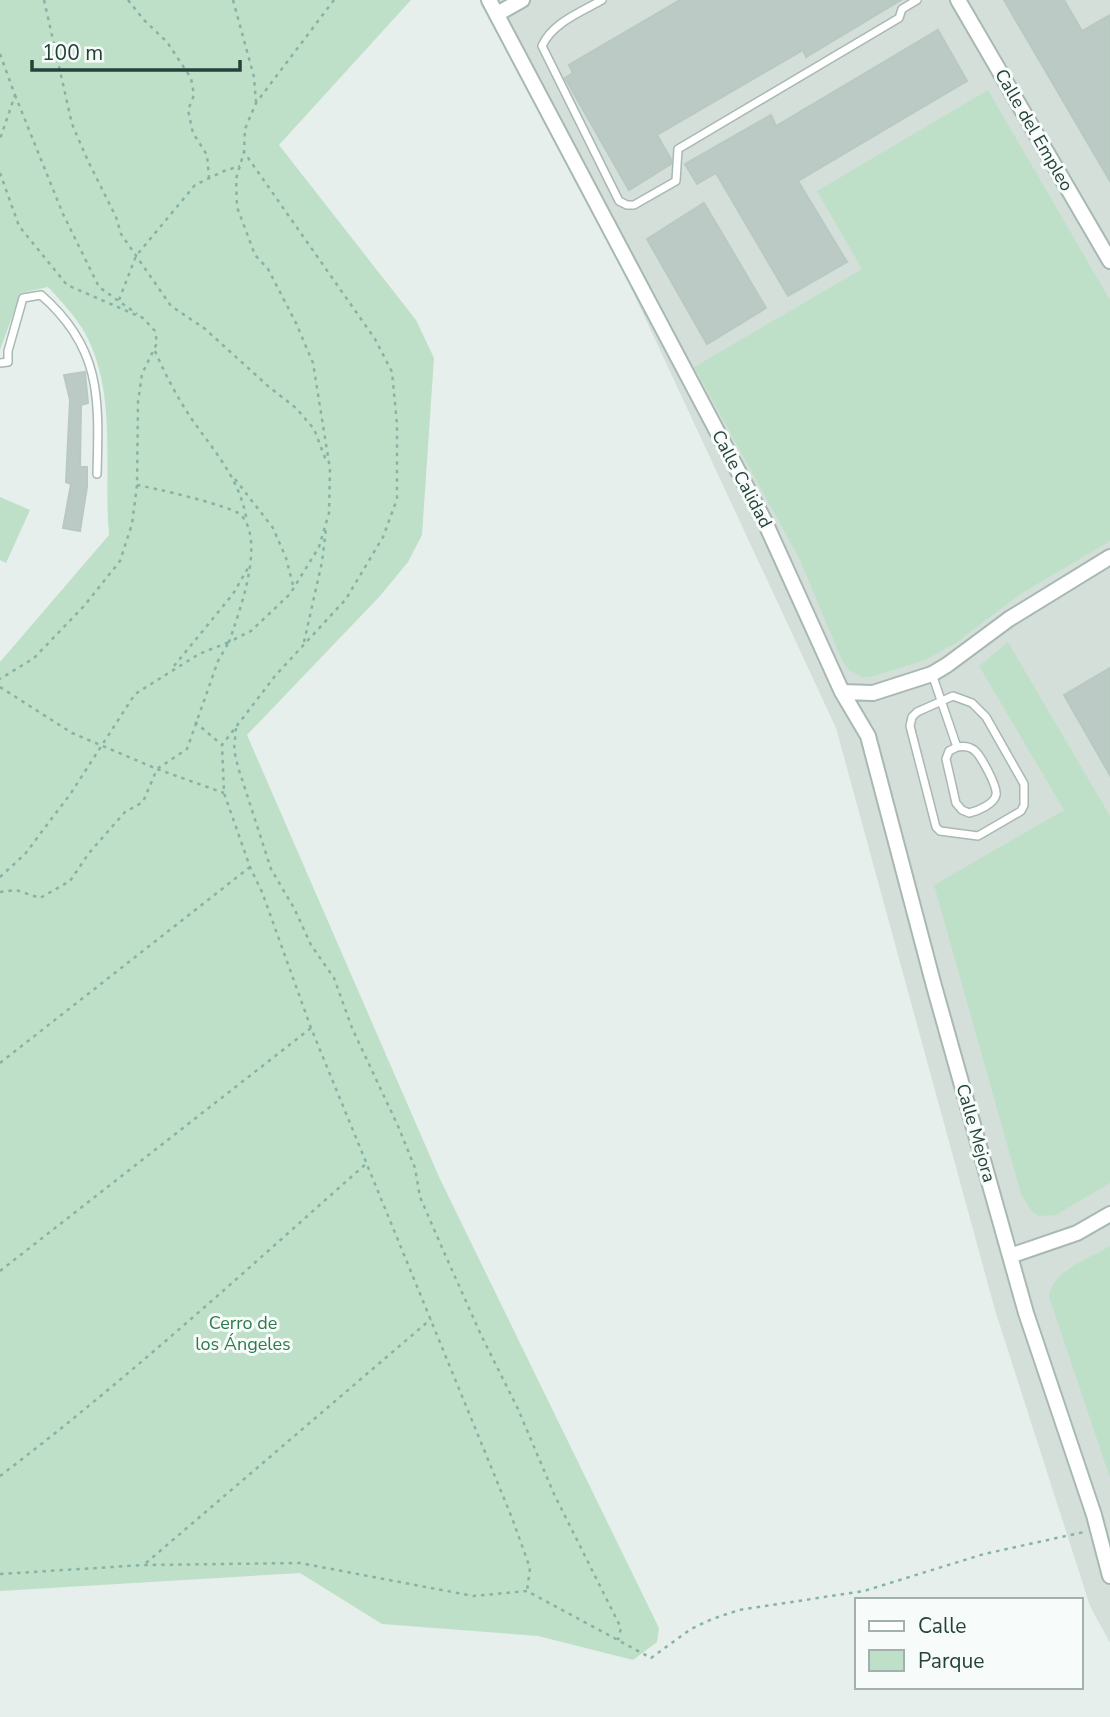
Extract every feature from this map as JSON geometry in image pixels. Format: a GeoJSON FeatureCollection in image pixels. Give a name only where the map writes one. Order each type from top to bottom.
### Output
{"type":"FeatureCollection","features":[{"type":"Feature","properties":{"kind":"street","name":"Calle Calidad"},"geometry":{"type":"LineString","coordinates":[[489,0],[764,520],[842,692]]}},
{"type":"Feature","properties":{"kind":"street"},"geometry":{"type":"LineString","coordinates":[[497,14],[522,0]]}},
{"type":"Feature","properties":{"kind":"street","name":"Calle del Empleo"},"geometry":{"type":"LineString","coordinates":[[958,0],[1110,261]]}},
{"type":"Feature","properties":{"kind":"street"},"geometry":{"type":"LineString","coordinates":[[842,692],[873,693],[932,674],[1009,619],[1110,557]]}},
{"type":"Feature","properties":{"kind":"street","name":"Calle Mejora"},"geometry":{"type":"LineString","coordinates":[[842,692],[868,736],[1026,1313],[1098,1529],[1110,1576]]}},
{"type":"Feature","properties":{"kind":"street"},"geometry":{"type":"LineString","coordinates":[[1010,1256],[1077,1233],[1110,1214]]}},
{"type":"Feature","properties":{"kind":"lane"},"geometry":{"type":"LineString","coordinates":[[602,0],[556,27],[547,34],[542,46],[619,201],[627,205],[634,205],[676,181],[678,149],[899,18],[902,9],[917,0]]}},
{"type":"Feature","properties":{"kind":"lane"},"geometry":{"type":"LineString","coordinates":[[0,363],[8,362],[8,351],[23,298],[41,295],[62,313],[85,351],[93,376],[98,409],[97,474]]}},
{"type":"Feature","properties":{"kind":"lane"},"geometry":{"type":"LineString","coordinates":[[932,674],[957,747]]}},
{"type":"Feature","properties":{"kind":"lane"},"geometry":{"type":"LineString","coordinates":[[953,696],[980,710],[1024,784],[1024,806],[1020,811],[978,836],[940,831],[936,827],[910,726],[912,716],[941,701],[953,696]]}},
{"type":"Feature","properties":{"kind":"lane"},"geometry":{"type":"LineString","coordinates":[[964,746],[976,752],[997,788],[993,801],[969,813],[956,803],[946,760],[949,751],[957,747],[964,746]]}},
{"type":"Feature","properties":{"kind":"path"},"geometry":{"type":"LineString","coordinates":[[44,0],[72,124],[116,217],[121,234],[171,306],[204,328],[296,408],[314,429],[330,469]]}},
{"type":"Feature","properties":{"kind":"path"},"geometry":{"type":"LineString","coordinates":[[128,0],[167,42],[191,78],[194,95],[188,110],[193,133],[208,155],[209,178]]}},
{"type":"Feature","properties":{"kind":"path"},"geometry":{"type":"LineString","coordinates":[[233,0],[254,77],[256,103]]}},
{"type":"Feature","properties":{"kind":"path"},"geometry":{"type":"LineString","coordinates":[[329,0],[330,5]]}},
{"type":"Feature","properties":{"kind":"path"},"geometry":{"type":"LineString","coordinates":[[303,645],[322,562],[328,519],[330,469],[313,363],[273,280],[255,255],[237,207],[236,179],[244,152],[245,129],[256,103],[334,0]]}},
{"type":"Feature","properties":{"kind":"path"},"geometry":{"type":"LineString","coordinates":[[0,54],[63,214],[99,287],[143,318],[155,331],[157,343],[142,374],[138,402],[132,524],[120,561],[84,606],[34,658],[0,679]]}},
{"type":"Feature","properties":{"kind":"path"},"geometry":{"type":"LineString","coordinates":[[0,139],[15,95]]}},
{"type":"Feature","properties":{"kind":"path"},"geometry":{"type":"LineString","coordinates":[[244,152],[375,339],[392,372],[397,424],[397,499],[383,537],[345,598],[275,676],[222,745],[224,793],[311,1028],[530,1568],[527,1591]]}},
{"type":"Feature","properties":{"kind":"path"},"geometry":{"type":"LineString","coordinates":[[119,300],[136,256],[195,185],[240,166]]}},
{"type":"Feature","properties":{"kind":"path"},"geometry":{"type":"LineString","coordinates":[[0,173],[19,226],[67,285],[143,318]]}},
{"type":"Feature","properties":{"kind":"path"},"geometry":{"type":"LineString","coordinates":[[154,350],[176,394],[229,471],[273,528],[286,558],[294,589]]}},
{"type":"Feature","properties":{"kind":"path"},"geometry":{"type":"LineString","coordinates":[[229,471],[245,510],[248,532]]}},
{"type":"Feature","properties":{"kind":"path"},"geometry":{"type":"LineString","coordinates":[[0,892],[16,890],[40,898],[70,881],[89,853],[125,812],[143,802],[157,769],[187,749],[218,661],[229,642],[252,551],[246,523],[232,509],[136,485]]}},
{"type":"Feature","properties":{"kind":"path"},"geometry":{"type":"LineString","coordinates":[[0,877],[25,854],[71,793],[135,694],[199,654],[251,631],[294,589],[319,547],[328,519]]}},
{"type":"Feature","properties":{"kind":"path"},"geometry":{"type":"LineString","coordinates":[[172,669],[233,594],[249,566]]}},
{"type":"Feature","properties":{"kind":"path"},"geometry":{"type":"LineString","coordinates":[[0,687],[72,733],[157,769],[224,793]]}},
{"type":"Feature","properties":{"kind":"path"},"geometry":{"type":"LineString","coordinates":[[195,722],[222,745]]}},
{"type":"Feature","properties":{"kind":"path"},"geometry":{"type":"LineString","coordinates":[[236,727],[234,750],[237,767],[260,843],[311,944],[334,978],[352,1028],[407,1147],[415,1168],[420,1197],[443,1250],[524,1422],[554,1494],[621,1628],[618,1640]]}},
{"type":"Feature","properties":{"kind":"path"},"geometry":{"type":"LineString","coordinates":[[0,1063],[250,867]]}},
{"type":"Feature","properties":{"kind":"path"},"geometry":{"type":"LineString","coordinates":[[0,1271],[311,1028]]}},
{"type":"Feature","properties":{"kind":"path"},"geometry":{"type":"LineString","coordinates":[[0,1476],[43,1444],[194,1316],[367,1163]]}},
{"type":"Feature","properties":{"kind":"path"},"geometry":{"type":"LineString","coordinates":[[144,1565],[431,1320]]}},
{"type":"Feature","properties":{"kind":"path"},"geometry":{"type":"LineString","coordinates":[[0,1574],[144,1565],[300,1563],[473,1596],[527,1591],[651,1658],[691,1629],[739,1610],[864,1591],[984,1554],[1098,1529]]}},
{"type":"Feature","properties":{"kind":"shaded area"},"geometry":{"type":"Polygon","coordinates":[[[497,0],[1110,0],[1110,1643],[1090,1606],[995,1310],[836,728],[497,0]]]}},
{"type":"Feature","properties":{"kind":"green space","name":"Cerro de los Ángeles"},"geometry":{"type":"Polygon","coordinates":[[[0,0],[411,0],[279,145],[416,320],[434,358],[422,535],[408,562],[380,596],[247,735],[440,1179],[659,1628],[657,1642],[633,1660],[538,1636],[382,1624],[300,1573],[0,1591],[0,662],[109,535],[106,406],[102,381],[85,333],[48,287],[21,293],[0,350],[0,0]]]}},
{"type":"Feature","properties":{"kind":"green space"},"geometry":{"type":"Polygon","coordinates":[[[988,90],[1110,300],[1110,541],[1019,595],[956,643],[925,660],[871,677],[862,677],[849,670],[842,660],[799,558],[694,367],[862,269],[817,191],[988,90]]]}},
{"type":"Feature","properties":{"kind":"green space"},"geometry":{"type":"Polygon","coordinates":[[[0,497],[30,510],[6,563],[0,560],[0,497]]]}},
{"type":"Feature","properties":{"kind":"green space"},"geometry":{"type":"Polygon","coordinates":[[[1008,642],[1110,816],[1110,1183],[1056,1215],[1039,1216],[1032,1212],[1021,1194],[934,885],[1064,810],[979,666],[1008,642]]]}},
{"type":"Feature","properties":{"kind":"green space"},"geometry":{"type":"Polygon","coordinates":[[[1110,1246],[1110,1478],[1049,1297],[1051,1288],[1064,1273],[1110,1246]]]}},
{"type":"Feature","properties":{"kind":"building"},"geometry":{"type":"Polygon","coordinates":[[[680,0],[901,0],[806,57],[803,50],[657,135],[671,159],[671,164],[629,190],[565,78],[573,73],[569,65],[680,0]]]}},
{"type":"Feature","properties":{"kind":"building"},"geometry":{"type":"Polygon","coordinates":[[[1004,0],[1064,0],[1082,31],[1110,15],[1110,181],[1004,0]]]}},
{"type":"Feature","properties":{"kind":"building"},"geometry":{"type":"Polygon","coordinates":[[[938,30],[967,81],[798,181],[847,262],[788,296],[716,173],[697,184],[685,164],[771,115],[776,126],[938,30]]]}},
{"type":"Feature","properties":{"kind":"building"},"geometry":{"type":"Polygon","coordinates":[[[704,203],[766,308],[707,344],[647,239],[704,203]]]}},
{"type":"Feature","properties":{"kind":"building"},"geometry":{"type":"Polygon","coordinates":[[[85,372],[88,403],[81,405],[80,467],[87,467],[87,487],[80,531],[63,528],[71,484],[66,482],[70,400],[64,375],[85,372]]]}},
{"type":"Feature","properties":{"kind":"building"},"geometry":{"type":"Polygon","coordinates":[[[1110,668],[1110,775],[1064,695],[1110,668]]]}}]}
